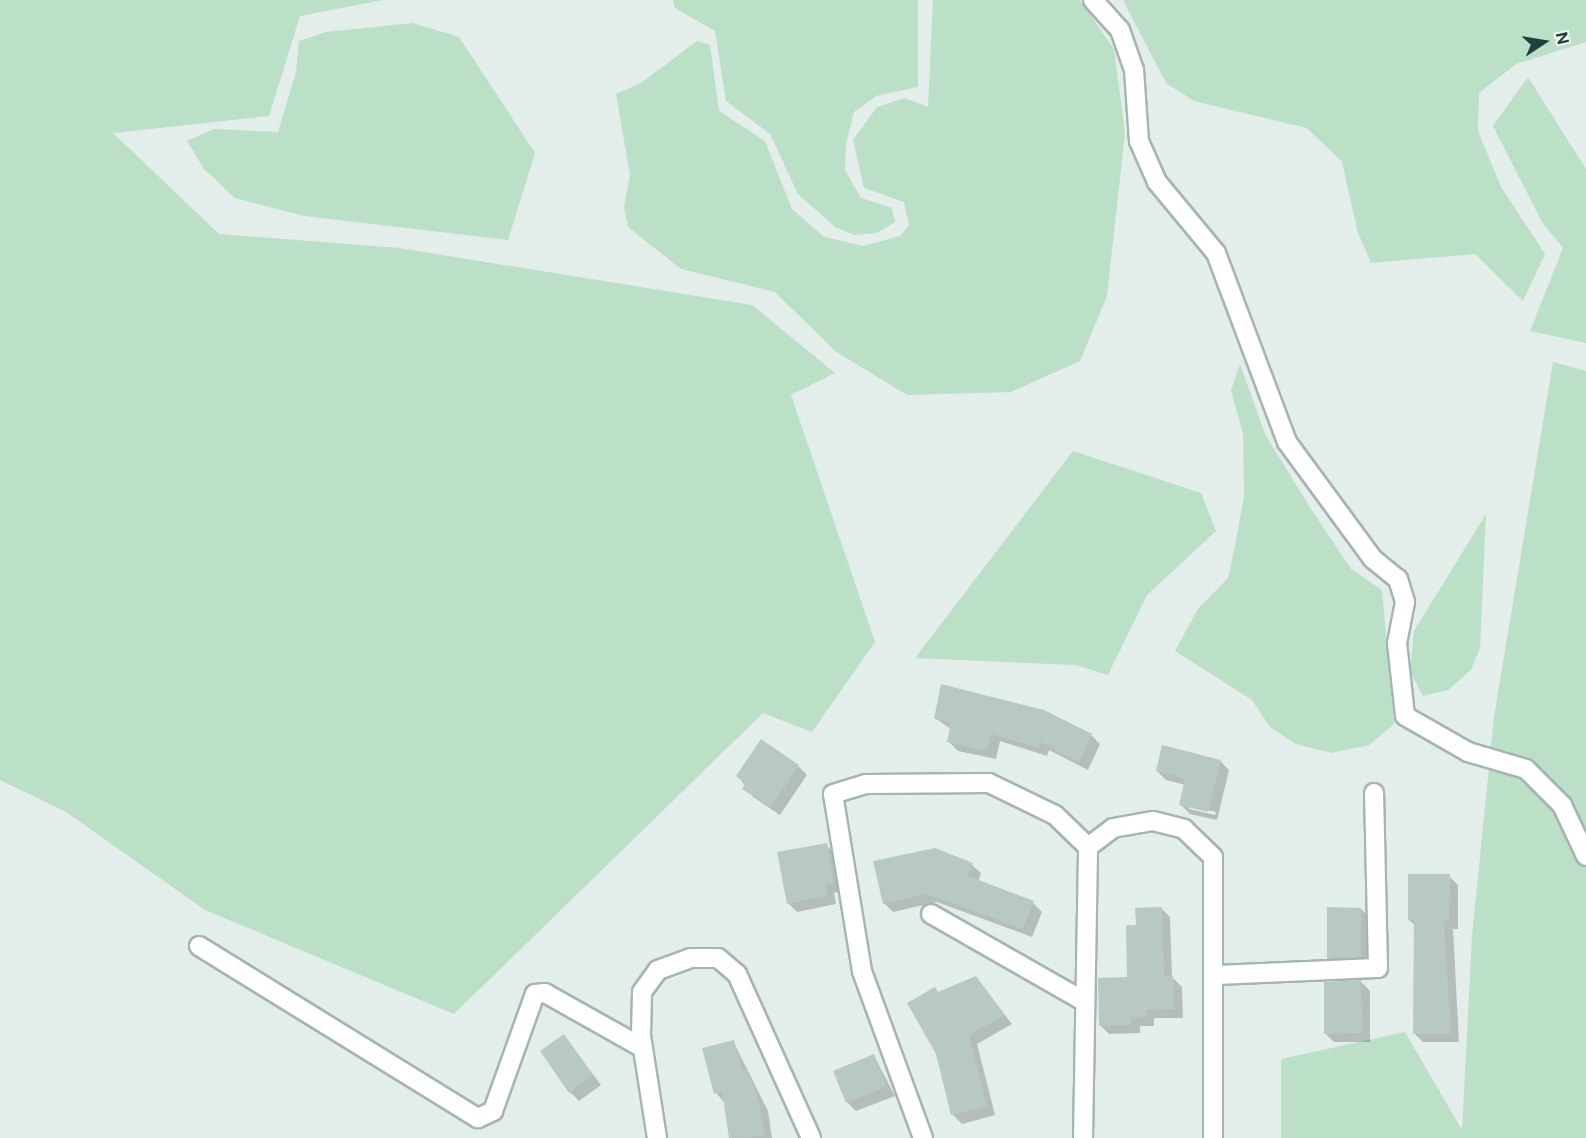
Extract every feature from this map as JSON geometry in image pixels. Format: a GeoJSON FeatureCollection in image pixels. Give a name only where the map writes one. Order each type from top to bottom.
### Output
{"type":"FeatureCollection","features":[{"type":"Feature","properties":{"kind":"street"},"geometry":{"type":"LineString","coordinates":[[1094,0],[1120,30],[1130,60],[1139,141],[1156,182],[1216,253],[1287,442],[1373,559],[1398,579],[1405,602],[1397,643],[1405,716],[1468,752],[1526,769],[1562,805],[1586,855]]}},
{"type":"Feature","properties":{"kind":"street"},"geometry":{"type":"LineString","coordinates":[[922,1138],[862,971],[833,794],[866,784],[989,783],[1055,815],[1088,847],[1083,1138]]}},
{"type":"Feature","properties":{"kind":"street"},"geometry":{"type":"LineString","coordinates":[[1215,975],[1378,968],[1374,794]]}},
{"type":"Feature","properties":{"kind":"street"},"geometry":{"type":"LineString","coordinates":[[1088,847],[1113,828],[1153,821],[1184,829],[1213,857],[1214,1138]]}},
{"type":"Feature","properties":{"kind":"street"},"geometry":{"type":"LineString","coordinates":[[931,914],[1085,1002]]}},
{"type":"Feature","properties":{"kind":"street"},"geometry":{"type":"LineString","coordinates":[[199,946],[478,1118],[493,1111],[535,994],[545,993],[643,1048]]}},
{"type":"Feature","properties":{"kind":"street"},"geometry":{"type":"LineString","coordinates":[[657,1138],[643,1048],[642,992],[658,970],[691,957],[718,958],[737,974],[811,1138]]}},
{"type":"Feature","properties":{"kind":"green space"},"geometry":{"type":"Polygon","coordinates":[[[0,0],[383,0],[300,16],[269,116],[113,133],[219,234],[399,248],[752,305],[835,373],[791,395],[875,642],[812,732],[763,713],[454,1014],[205,910],[66,812],[0,780],[0,0]]]}},
{"type":"Feature","properties":{"kind":"green space"},"geometry":{"type":"Polygon","coordinates":[[[673,0],[918,0],[918,87],[876,96],[854,112],[846,144],[845,170],[861,198],[892,208],[895,222],[877,233],[854,235],[835,227],[798,194],[770,134],[726,101],[715,31],[675,8],[673,0]]]}},
{"type":"Feature","properties":{"kind":"green space"},"geometry":{"type":"Polygon","coordinates":[[[933,0],[1080,0],[1114,49],[1125,133],[1107,296],[1080,361],[1011,392],[907,395],[835,351],[775,292],[681,269],[628,227],[624,207],[630,175],[616,94],[641,83],[697,41],[710,45],[719,111],[765,141],[792,209],[824,237],[863,246],[900,236],[909,225],[904,202],[864,188],[853,140],[877,107],[905,98],[928,107],[933,0]]]}},
{"type":"Feature","properties":{"kind":"green space"},"geometry":{"type":"Polygon","coordinates":[[[1123,0],[1586,0],[1586,42],[1516,64],[1479,93],[1478,131],[1501,187],[1545,254],[1523,301],[1475,254],[1371,263],[1358,233],[1342,162],[1307,128],[1194,101],[1166,83],[1123,0]]]}},
{"type":"Feature","properties":{"kind":"green space"},"geometry":{"type":"Polygon","coordinates":[[[413,23],[459,37],[535,153],[508,240],[304,216],[235,198],[204,169],[187,141],[214,129],[278,132],[296,72],[299,41],[326,32],[413,23]]]}},
{"type":"Feature","properties":{"kind":"green space"},"geometry":{"type":"Polygon","coordinates":[[[1528,77],[1586,169],[1586,343],[1530,331],[1563,248],[1542,222],[1493,126],[1528,77]]]}},
{"type":"Feature","properties":{"kind":"green space"},"geometry":{"type":"Polygon","coordinates":[[[1553,362],[1586,371],[1586,1138],[1281,1138],[1281,1059],[1405,1032],[1462,1130],[1472,937],[1494,717],[1553,362]]]}},
{"type":"Feature","properties":{"kind":"green space"},"geometry":{"type":"Polygon","coordinates":[[[1240,364],[1265,434],[1309,506],[1351,569],[1382,590],[1394,724],[1369,745],[1331,753],[1296,744],[1270,727],[1252,700],[1175,651],[1198,609],[1228,578],[1244,495],[1243,434],[1231,390],[1240,364]]]}},
{"type":"Feature","properties":{"kind":"green space"},"geometry":{"type":"Polygon","coordinates":[[[1073,451],[1201,493],[1216,531],[1147,595],[1108,675],[1076,665],[915,658],[1073,451]]]}},
{"type":"Feature","properties":{"kind":"green space"},"geometry":{"type":"Polygon","coordinates":[[[1486,514],[1480,648],[1471,670],[1448,690],[1423,696],[1410,672],[1414,631],[1486,514]]]}},
{"type":"Feature","properties":{"kind":"building"},"geometry":{"type":"Polygon","coordinates":[[[941,684],[1044,710],[1092,734],[1079,762],[1040,742],[1038,748],[991,734],[987,751],[947,742],[951,722],[934,719],[941,684]]]}},
{"type":"Feature","properties":{"kind":"building"},"geometry":{"type":"Polygon","coordinates":[[[761,739],[799,765],[771,807],[742,789],[746,783],[736,776],[761,739]]]}},
{"type":"Feature","properties":{"kind":"building"},"geometry":{"type":"Polygon","coordinates":[[[1162,745],[1221,760],[1208,812],[1179,805],[1185,779],[1156,771],[1162,745]]]}},
{"type":"Feature","properties":{"kind":"building"},"geometry":{"type":"Polygon","coordinates":[[[827,843],[834,883],[826,884],[828,896],[787,904],[777,852],[827,843]]]}},
{"type":"Feature","properties":{"kind":"building"},"geometry":{"type":"Polygon","coordinates":[[[935,848],[973,863],[968,876],[1034,901],[1023,929],[927,894],[883,904],[873,861],[935,848]]]}},
{"type":"Feature","properties":{"kind":"building"},"geometry":{"type":"Polygon","coordinates":[[[1408,874],[1450,874],[1449,921],[1444,921],[1451,1034],[1413,1034],[1414,920],[1408,920],[1408,874]]]}},
{"type":"Feature","properties":{"kind":"building"},"geometry":{"type":"Polygon","coordinates":[[[1162,907],[1164,976],[1173,976],[1174,1009],[1146,1010],[1146,1017],[1131,1018],[1131,1025],[1099,1026],[1098,978],[1127,977],[1126,925],[1136,925],[1135,908],[1162,907]]]}},
{"type":"Feature","properties":{"kind":"building"},"geometry":{"type":"Polygon","coordinates":[[[1327,907],[1361,908],[1361,957],[1327,959],[1327,907]]]}},
{"type":"Feature","properties":{"kind":"building"},"geometry":{"type":"Polygon","coordinates":[[[976,976],[1005,1015],[969,1035],[987,1106],[951,1115],[936,1054],[907,1003],[935,987],[938,992],[976,976]]]}},
{"type":"Feature","properties":{"kind":"building"},"geometry":{"type":"Polygon","coordinates":[[[1361,980],[1362,1033],[1324,1034],[1324,982],[1361,980]]]}},
{"type":"Feature","properties":{"kind":"building"},"geometry":{"type":"Polygon","coordinates":[[[564,1034],[593,1075],[569,1093],[540,1051],[564,1034]]]}},
{"type":"Feature","properties":{"kind":"building"},"geometry":{"type":"Polygon","coordinates":[[[734,1040],[742,1071],[747,1070],[759,1101],[765,1136],[729,1138],[722,1091],[714,1094],[702,1048],[734,1040]]]}},
{"type":"Feature","properties":{"kind":"building"},"geometry":{"type":"Polygon","coordinates":[[[874,1054],[887,1087],[846,1103],[833,1071],[874,1054]]]}}]}
